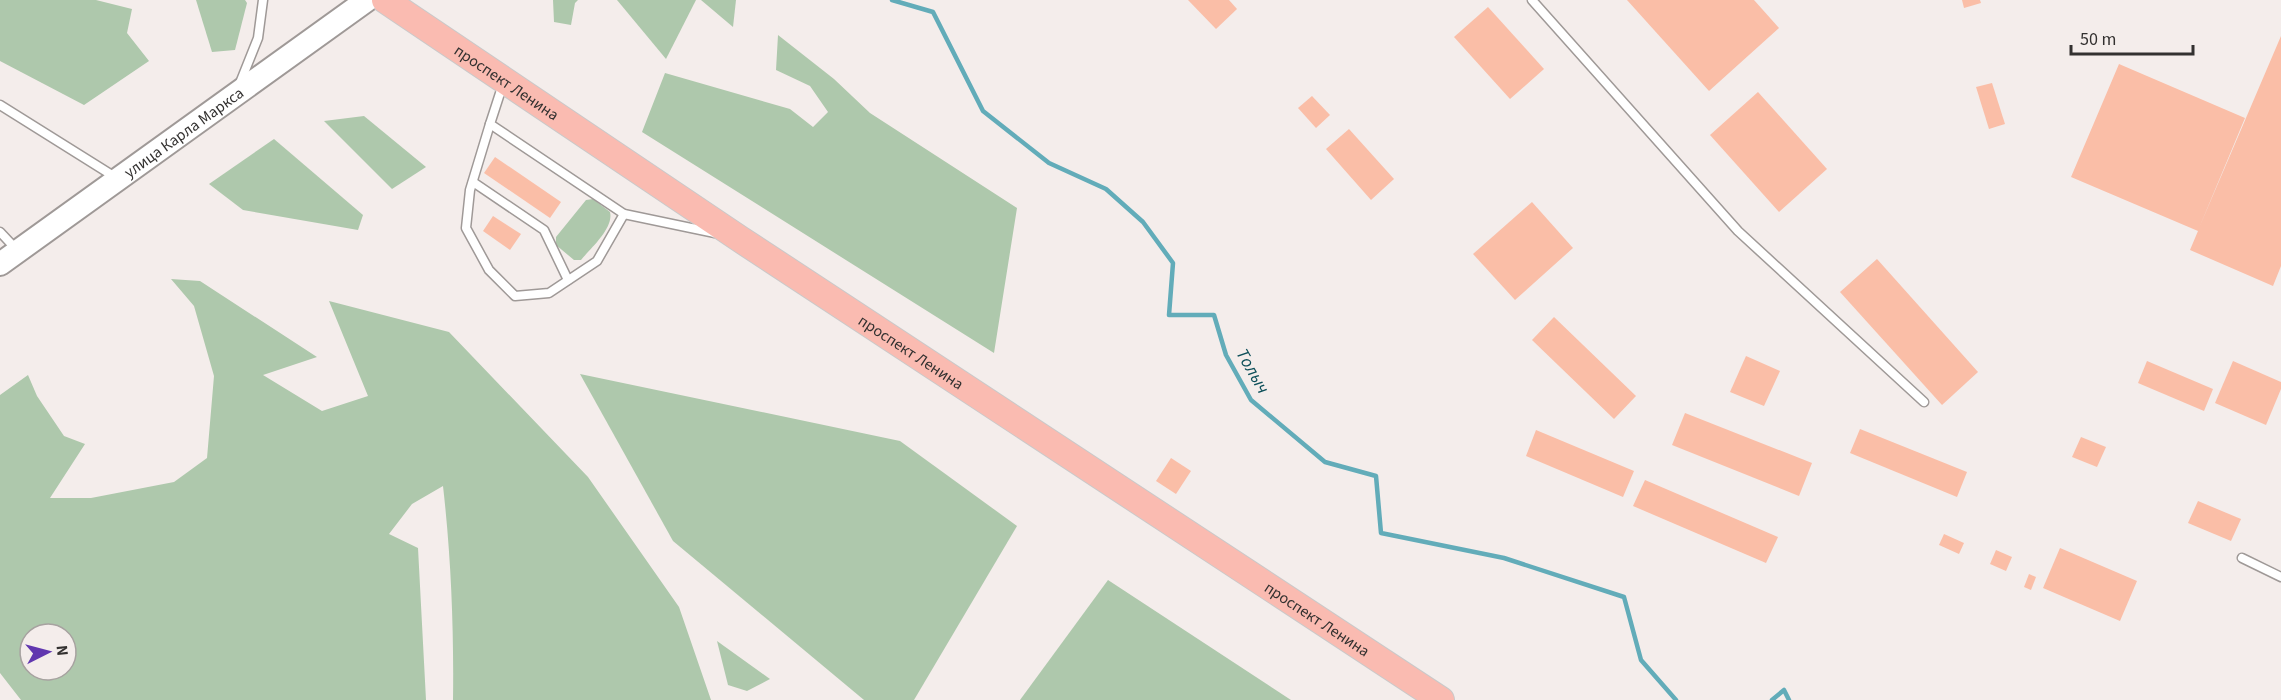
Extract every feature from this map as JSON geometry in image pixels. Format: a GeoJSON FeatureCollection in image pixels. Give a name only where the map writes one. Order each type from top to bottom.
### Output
{"type":"FeatureCollection","features":[{"type":"Feature","properties":{"kind":"main road","name":"улица Карла Маркса"},"geometry":{"type":"LineString","coordinates":[[0,264],[367,0]]}},
{"type":"Feature","properties":{"kind":"main road","name":"проспект Ленина"},"geometry":{"type":"LineString","coordinates":[[385,0],[740,238],[1441,700]]}},
{"type":"Feature","properties":{"kind":"lane"},"geometry":{"type":"LineString","coordinates":[[236,94],[258,38],[263,0]]}},
{"type":"Feature","properties":{"kind":"lane"},"geometry":{"type":"LineString","coordinates":[[1532,0],[1737,231],[1924,402]]}},
{"type":"Feature","properties":{"kind":"lane"},"geometry":{"type":"LineString","coordinates":[[504,81],[473,182],[466,228],[489,270],[515,296],[549,293],[597,261],[624,214]]}},
{"type":"Feature","properties":{"kind":"lane"},"geometry":{"type":"LineString","coordinates":[[0,105],[118,179]]}},
{"type":"Feature","properties":{"kind":"lane"},"geometry":{"type":"LineString","coordinates":[[490,124],[624,214],[740,238]]}},
{"type":"Feature","properties":{"kind":"lane"},"geometry":{"type":"LineString","coordinates":[[473,182],[544,230],[568,280]]}},
{"type":"Feature","properties":{"kind":"lane"},"geometry":{"type":"LineString","coordinates":[[0,232],[18,251]]}},
{"type":"Feature","properties":{"kind":"lane"},"geometry":{"type":"LineString","coordinates":[[2241,558],[2281,577]]}},
{"type":"Feature","properties":{"kind":"green space"},"geometry":{"type":"Polygon","coordinates":[[[0,0],[96,0],[132,9],[127,33],[149,61],[84,105],[0,61],[0,0]]]}},
{"type":"Feature","properties":{"kind":"green space"},"geometry":{"type":"Polygon","coordinates":[[[196,0],[245,0],[247,3],[235,50],[212,52],[196,0]]]}},
{"type":"Feature","properties":{"kind":"green space"},"geometry":{"type":"Polygon","coordinates":[[[553,0],[578,0],[575,3],[571,25],[554,22],[553,0]]]}},
{"type":"Feature","properties":{"kind":"green space"},"geometry":{"type":"Polygon","coordinates":[[[617,0],[696,0],[666,59],[617,0]]]}},
{"type":"Feature","properties":{"kind":"green space"},"geometry":{"type":"Polygon","coordinates":[[[701,0],[736,0],[733,27],[701,0]]]}},
{"type":"Feature","properties":{"kind":"green space"},"geometry":{"type":"Polygon","coordinates":[[[778,35],[834,79],[870,113],[1017,208],[994,353],[642,132],[665,73],[790,109],[813,127],[828,112],[810,86],[776,70],[778,35]]]}},
{"type":"Feature","properties":{"kind":"green space"},"geometry":{"type":"Polygon","coordinates":[[[364,116],[426,167],[392,189],[324,121],[364,116]]]}},
{"type":"Feature","properties":{"kind":"green space"},"geometry":{"type":"Polygon","coordinates":[[[274,139],[363,215],[358,230],[243,210],[209,184],[274,139]]]}},
{"type":"Feature","properties":{"kind":"green space"},"geometry":{"type":"Polygon","coordinates":[[[593,199],[610,212],[609,225],[601,238],[581,260],[574,260],[556,245],[556,237],[586,200],[593,199]]]}},
{"type":"Feature","properties":{"kind":"green space"},"geometry":{"type":"Polygon","coordinates":[[[171,279],[200,281],[317,357],[263,375],[322,411],[368,396],[329,301],[449,332],[588,477],[679,607],[711,700],[453,700],[451,593],[443,486],[412,504],[389,534],[418,548],[426,700],[21,700],[0,673],[0,395],[28,375],[37,396],[64,436],[85,444],[50,498],[91,498],[174,482],[207,458],[214,376],[194,306],[171,279]]]}},
{"type":"Feature","properties":{"kind":"green space"},"geometry":{"type":"Polygon","coordinates":[[[580,374],[900,441],[1017,526],[914,700],[864,700],[673,541],[580,374]]]}},
{"type":"Feature","properties":{"kind":"green space"},"geometry":{"type":"Polygon","coordinates":[[[1108,580],[1291,700],[1020,700],[1108,580]]]}},
{"type":"Feature","properties":{"kind":"green space"},"geometry":{"type":"Polygon","coordinates":[[[717,641],[770,679],[747,691],[728,685],[717,641]]]}},
{"type":"Feature","properties":{"kind":"building"},"geometry":{"type":"Polygon","coordinates":[[[1188,0],[1229,0],[1237,9],[1216,29],[1188,0]]]}},
{"type":"Feature","properties":{"kind":"building"},"geometry":{"type":"Polygon","coordinates":[[[1627,0],[1754,0],[1779,28],[1709,91],[1627,0]]]}},
{"type":"Feature","properties":{"kind":"building"},"geometry":{"type":"Polygon","coordinates":[[[1962,0],[1980,0],[1981,3],[1964,8],[1962,0]]]}},
{"type":"Feature","properties":{"kind":"building"},"geometry":{"type":"Polygon","coordinates":[[[1488,7],[1544,69],[1510,99],[1454,37],[1488,7]]]}},
{"type":"Feature","properties":{"kind":"building"},"geometry":{"type":"Polygon","coordinates":[[[2281,36],[2281,266],[2273,286],[2190,250],[2198,231],[2071,177],[2119,64],[2245,118],[2199,228],[2281,36]]]}},
{"type":"Feature","properties":{"kind":"building"},"geometry":{"type":"Polygon","coordinates":[[[1992,83],[2005,124],[1989,129],[1976,87],[1992,83]]]}},
{"type":"Feature","properties":{"kind":"building"},"geometry":{"type":"Polygon","coordinates":[[[1758,92],[1827,169],[1779,212],[1710,135],[1758,92]]]}},
{"type":"Feature","properties":{"kind":"building"},"geometry":{"type":"Polygon","coordinates":[[[1312,96],[1330,115],[1316,128],[1298,108],[1312,96]]]}},
{"type":"Feature","properties":{"kind":"building"},"geometry":{"type":"Polygon","coordinates":[[[1349,129],[1394,179],[1371,200],[1326,149],[1349,129]]]}},
{"type":"Feature","properties":{"kind":"building"},"geometry":{"type":"Polygon","coordinates":[[[495,157],[561,202],[550,218],[484,173],[495,157]]]}},
{"type":"Feature","properties":{"kind":"building"},"geometry":{"type":"Polygon","coordinates":[[[1532,202],[1573,248],[1515,300],[1473,254],[1532,202]]]}},
{"type":"Feature","properties":{"kind":"building"},"geometry":{"type":"Polygon","coordinates":[[[493,216],[521,234],[510,250],[483,231],[493,216]]]}},
{"type":"Feature","properties":{"kind":"building"},"geometry":{"type":"Polygon","coordinates":[[[1877,259],[1978,372],[1942,405],[1840,292],[1877,259]]]}},
{"type":"Feature","properties":{"kind":"building"},"geometry":{"type":"Polygon","coordinates":[[[1554,317],[1636,396],[1614,419],[1532,340],[1554,317]]]}},
{"type":"Feature","properties":{"kind":"building"},"geometry":{"type":"Polygon","coordinates":[[[1746,356],[1780,371],[1764,406],[1730,392],[1746,356]]]}},
{"type":"Feature","properties":{"kind":"building"},"geometry":{"type":"Polygon","coordinates":[[[2147,361],[2213,389],[2204,411],[2138,383],[2147,361]]]}},
{"type":"Feature","properties":{"kind":"building"},"geometry":{"type":"Polygon","coordinates":[[[2233,361],[2281,382],[2281,389],[2266,425],[2215,403],[2233,361]]]}},
{"type":"Feature","properties":{"kind":"building"},"geometry":{"type":"Polygon","coordinates":[[[1685,413],[1812,463],[1799,496],[1672,445],[1685,413]]]}},
{"type":"Feature","properties":{"kind":"building"},"geometry":{"type":"Polygon","coordinates":[[[1860,429],[1967,472],[1957,497],[1850,453],[1860,429]]]}},
{"type":"Feature","properties":{"kind":"building"},"geometry":{"type":"Polygon","coordinates":[[[1536,430],[1634,471],[1623,497],[1526,456],[1536,430]]]}},
{"type":"Feature","properties":{"kind":"building"},"geometry":{"type":"Polygon","coordinates":[[[2081,437],[2106,447],[2097,467],[2072,457],[2081,437]]]}},
{"type":"Feature","properties":{"kind":"building"},"geometry":{"type":"Polygon","coordinates":[[[1171,458],[1191,471],[1176,494],[1156,481],[1171,458]]]}},
{"type":"Feature","properties":{"kind":"building"},"geometry":{"type":"Polygon","coordinates":[[[1645,480],[1778,537],[1766,563],[1633,506],[1645,480]]]}},
{"type":"Feature","properties":{"kind":"building"},"geometry":{"type":"Polygon","coordinates":[[[2198,501],[2241,519],[2231,541],[2188,523],[2198,501]]]}},
{"type":"Feature","properties":{"kind":"building"},"geometry":{"type":"Polygon","coordinates":[[[1944,534],[1964,543],[1959,554],[1939,545],[1944,534]]]}},
{"type":"Feature","properties":{"kind":"building"},"geometry":{"type":"Polygon","coordinates":[[[2060,548],[2137,581],[2120,621],[2043,588],[2060,548]]]}},
{"type":"Feature","properties":{"kind":"building"},"geometry":{"type":"Polygon","coordinates":[[[1996,550],[2012,557],[2006,571],[1990,564],[1996,550]]]}},
{"type":"Feature","properties":{"kind":"building"},"geometry":{"type":"Polygon","coordinates":[[[2029,574],[2036,577],[2031,590],[2024,587],[2029,574]]]}},
{"type":"Feature","properties":{"kind":"waterway","name":"Толыч"},"geometry":{"type":"LineString","coordinates":[[892,0],[933,12],[983,111],[1049,163],[1106,189],[1143,222],[1173,263],[1169,315],[1214,315],[1226,355],[1251,400],[1325,462],[1376,476],[1381,533],[1504,558],[1624,597],[1641,660],[1676,700]]}},
{"type":"Feature","properties":{"kind":"waterway","name":"Толыч"},"geometry":{"type":"LineString","coordinates":[[1772,700],[1784,690],[1789,700]]}}]}
